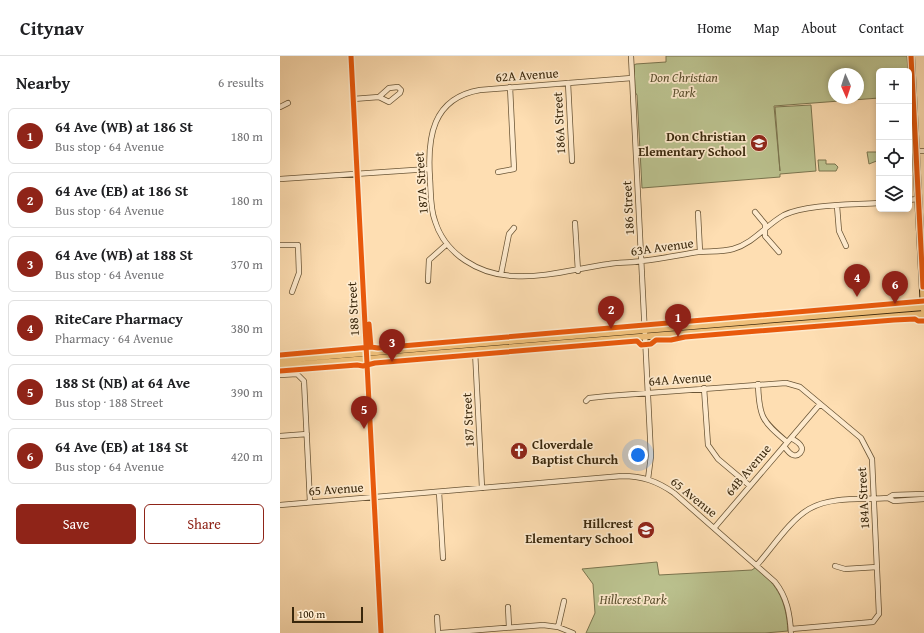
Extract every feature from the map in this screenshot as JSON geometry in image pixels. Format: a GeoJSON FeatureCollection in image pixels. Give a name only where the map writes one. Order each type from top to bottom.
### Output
{"type":"FeatureCollection","features":[{"type":"Feature","properties":{"kind":"main road"},"geometry":{"type":"LineString","coordinates":[[280,366],[924,315],[911,56]]}},
{"type":"Feature","properties":{"kind":"main road"},"geometry":{"type":"LineString","coordinates":[[280,360],[924,307]]}},
{"type":"Feature","properties":{"kind":"main road"},"geometry":{"type":"LineString","coordinates":[[475,351],[477,348],[498,345],[506,341]]}},
{"type":"Feature","properties":{"kind":"street","name":"188 Street"},"geometry":{"type":"LineString","coordinates":[[351,56],[381,633]]}},
{"type":"Feature","properties":{"kind":"street","name":"186 Street"},"geometry":{"type":"LineString","coordinates":[[631,56],[646,330],[645,336],[651,456],[648,479]]}},
{"type":"Feature","properties":{"kind":"street","name":"62A Avenue"},"geometry":{"type":"LineString","coordinates":[[451,103],[474,91],[632,78]]}},
{"type":"Feature","properties":{"kind":"street","name":"186A Street"},"geometry":{"type":"LineString","coordinates":[[568,83],[572,161]]}},
{"type":"Feature","properties":{"kind":"street"},"geometry":{"type":"LineString","coordinates":[[498,172],[514,169],[510,88]]}},
{"type":"Feature","properties":{"kind":"street"},"geometry":{"type":"LineString","coordinates":[[353,99],[379,97]]}},
{"type":"Feature","properties":{"kind":"street"},"geometry":{"type":"LineString","coordinates":[[280,107],[288,103]]}},
{"type":"Feature","properties":{"kind":"street","name":"187A Street"},"geometry":{"type":"LineString","coordinates":[[447,244],[438,229],[432,212],[429,143],[438,116],[451,103]]}},
{"type":"Feature","properties":{"kind":"street"},"geometry":{"type":"LineString","coordinates":[[916,151],[924,151]]}},
{"type":"Feature","properties":{"kind":"street"},"geometry":{"type":"LineString","coordinates":[[280,179],[429,169]]}},
{"type":"Feature","properties":{"kind":"street"},"geometry":{"type":"LineString","coordinates":[[912,200],[917,199]]}},
{"type":"Feature","properties":{"kind":"street","name":"63A Avenue"},"geometry":{"type":"LineString","coordinates":[[447,244],[468,263],[501,274],[514,276],[578,270],[608,264],[726,250],[742,246],[778,219],[792,212],[806,209],[876,203]]}},
{"type":"Feature","properties":{"kind":"street"},"geometry":{"type":"LineString","coordinates":[[837,206],[839,231],[846,246]]}},
{"type":"Feature","properties":{"kind":"street"},"geometry":{"type":"LineString","coordinates":[[755,212],[764,224],[765,236],[779,252]]}},
{"type":"Feature","properties":{"kind":"street"},"geometry":{"type":"LineString","coordinates":[[698,213],[700,252]]}},
{"type":"Feature","properties":{"kind":"street"},"geometry":{"type":"LineString","coordinates":[[575,223],[578,270]]}},
{"type":"Feature","properties":{"kind":"street"},"geometry":{"type":"LineString","coordinates":[[501,274],[509,234],[514,228]]}},
{"type":"Feature","properties":{"kind":"street"},"geometry":{"type":"LineString","coordinates":[[428,281],[429,260],[447,244]]}},
{"type":"Feature","properties":{"kind":"street"},"geometry":{"type":"LineString","coordinates":[[280,245],[298,245],[299,272],[292,292]]}},
{"type":"Feature","properties":{"kind":"street","name":"187 Street"},"geometry":{"type":"LineString","coordinates":[[475,351],[482,488]]}},
{"type":"Feature","properties":{"kind":"street"},"geometry":{"type":"LineString","coordinates":[[280,375],[294,374],[300,376],[304,381],[310,502]]}},
{"type":"Feature","properties":{"kind":"street","name":"64A Avenue"},"geometry":{"type":"LineString","coordinates":[[586,401],[589,398],[596,397],[777,382]]}},
{"type":"Feature","properties":{"kind":"street","name":"184A Street"},"geometry":{"type":"LineString","coordinates":[[777,382],[800,387],[860,438],[868,448],[872,459],[879,614],[873,622],[791,631]]}},
{"type":"Feature","properties":{"kind":"street"},"geometry":{"type":"LineString","coordinates":[[758,384],[760,414],[785,444]]}},
{"type":"Feature","properties":{"kind":"street"},"geometry":{"type":"LineString","coordinates":[[704,388],[708,445],[718,459],[750,486]]}},
{"type":"Feature","properties":{"kind":"street","name":"64B Avenue"},"geometry":{"type":"LineString","coordinates":[[715,528],[820,404]]}},
{"type":"Feature","properties":{"kind":"street"},"geometry":{"type":"LineString","coordinates":[[280,436],[307,434]]}},
{"type":"Feature","properties":{"kind":"street","name":"64B Avenue"},"geometry":{"type":"LineString","coordinates":[[785,444],[792,455],[801,453],[801,444],[791,438]]}},
{"type":"Feature","properties":{"kind":"street","name":"65 Avenue"},"geometry":{"type":"LineString","coordinates":[[280,505],[622,476],[648,479],[659,483],[674,493],[775,582],[783,593],[789,610],[791,631]]}},
{"type":"Feature","properties":{"kind":"street"},"geometry":{"type":"LineString","coordinates":[[439,492],[443,558]]}},
{"type":"Feature","properties":{"kind":"street"},"geometry":{"type":"LineString","coordinates":[[757,565],[795,521],[809,509],[832,502],[888,498],[894,495],[924,494]]}},
{"type":"Feature","properties":{"kind":"street"},"geometry":{"type":"LineString","coordinates":[[888,498],[894,500],[924,499]]}},
{"type":"Feature","properties":{"kind":"street"},"geometry":{"type":"LineString","coordinates":[[835,566],[845,569],[878,567]]}},
{"type":"Feature","properties":{"kind":"street"},"geometry":{"type":"LineString","coordinates":[[558,627],[564,601]]}},
{"type":"Feature","properties":{"kind":"street"},"geometry":{"type":"LineString","coordinates":[[508,607],[509,627]]}},
{"type":"Feature","properties":{"kind":"street"},"geometry":{"type":"LineString","coordinates":[[437,618],[440,633],[543,625],[558,627],[573,633]]}},
{"type":"Feature","properties":{"kind":"green space","name":"Don Christian Park"},"geometry":{"type":"Polygon","coordinates":[[[666,56],[907,56],[908,68],[876,68],[876,98],[864,99],[864,68],[828,68],[828,102],[774,106],[780,171],[775,107],[811,105],[816,171],[780,174],[780,177],[642,188],[637,95],[635,92],[634,65],[666,62],[666,56]]]}},
{"type":"Feature","properties":{"kind":"green space"},"geometry":{"type":"Polygon","coordinates":[[[867,152],[876,152],[876,161],[869,164],[867,152]]]}},
{"type":"Feature","properties":{"kind":"green space"},"geometry":{"type":"Polygon","coordinates":[[[818,160],[826,160],[826,164],[835,164],[838,167],[836,171],[819,171],[818,160]]]}},
{"type":"Feature","properties":{"kind":"green space","name":"Hillcrest Park"},"geometry":{"type":"Polygon","coordinates":[[[657,562],[659,575],[752,570],[756,567],[776,588],[780,595],[787,620],[788,631],[765,633],[586,633],[595,613],[593,584],[582,569],[657,562]]]}},
{"type":"Feature","properties":{"kind":"cycle path"},"geometry":{"type":"LineString","coordinates":[[351,56],[381,633]]}},
{"type":"Feature","properties":{"kind":"cycle path"},"geometry":{"type":"LineString","coordinates":[[911,56],[923,287]]}},
{"type":"Feature","properties":{"kind":"cycle path"},"geometry":{"type":"LineString","coordinates":[[369,324],[371,347],[378,348],[924,301]]}},
{"type":"Feature","properties":{"kind":"cycle path"},"geometry":{"type":"LineString","coordinates":[[280,371],[357,365],[363,366],[375,363],[637,341],[641,345],[651,344],[656,340],[671,340],[685,337],[894,320],[915,319],[918,321],[924,321]]}},
{"type":"Feature","properties":{"kind":"cycle path"},"geometry":{"type":"LineString","coordinates":[[280,355],[371,347]]}},
{"type":"Feature","properties":{"kind":"place","name":"Don Christian Elementary School"},"geometry":{"type":"Point","coordinates":[759,143]}},
{"type":"Feature","properties":{"kind":"place","name":"RiteCare Pharmacy"},"geometry":{"type":"Point","coordinates":[857,297]}},
{"type":"Feature","properties":{"kind":"place","name":"64 Ave (EB) at 184 St"},"geometry":{"type":"Point","coordinates":[895,304]}},
{"type":"Feature","properties":{"kind":"place","name":"64 Ave (EB) at 186 St"},"geometry":{"type":"Point","coordinates":[611,329]}},
{"type":"Feature","properties":{"kind":"place","name":"64 Ave (WB) at 186 St"},"geometry":{"type":"Point","coordinates":[678,337]}},
{"type":"Feature","properties":{"kind":"place","name":"64 Ave (WB) at 188 St"},"geometry":{"type":"Point","coordinates":[392,362]}},
{"type":"Feature","properties":{"kind":"place","name":"188 St (NB) at 64 Ave"},"geometry":{"type":"Point","coordinates":[364,429]}},
{"type":"Feature","properties":{"kind":"place","name":"Cloverdale Baptist Church"},"geometry":{"type":"Point","coordinates":[519,451]}},
{"type":"Feature","properties":{"kind":"place","name":"Hillcrest Elementary School"},"geometry":{"type":"Point","coordinates":[646,530]}}]}
